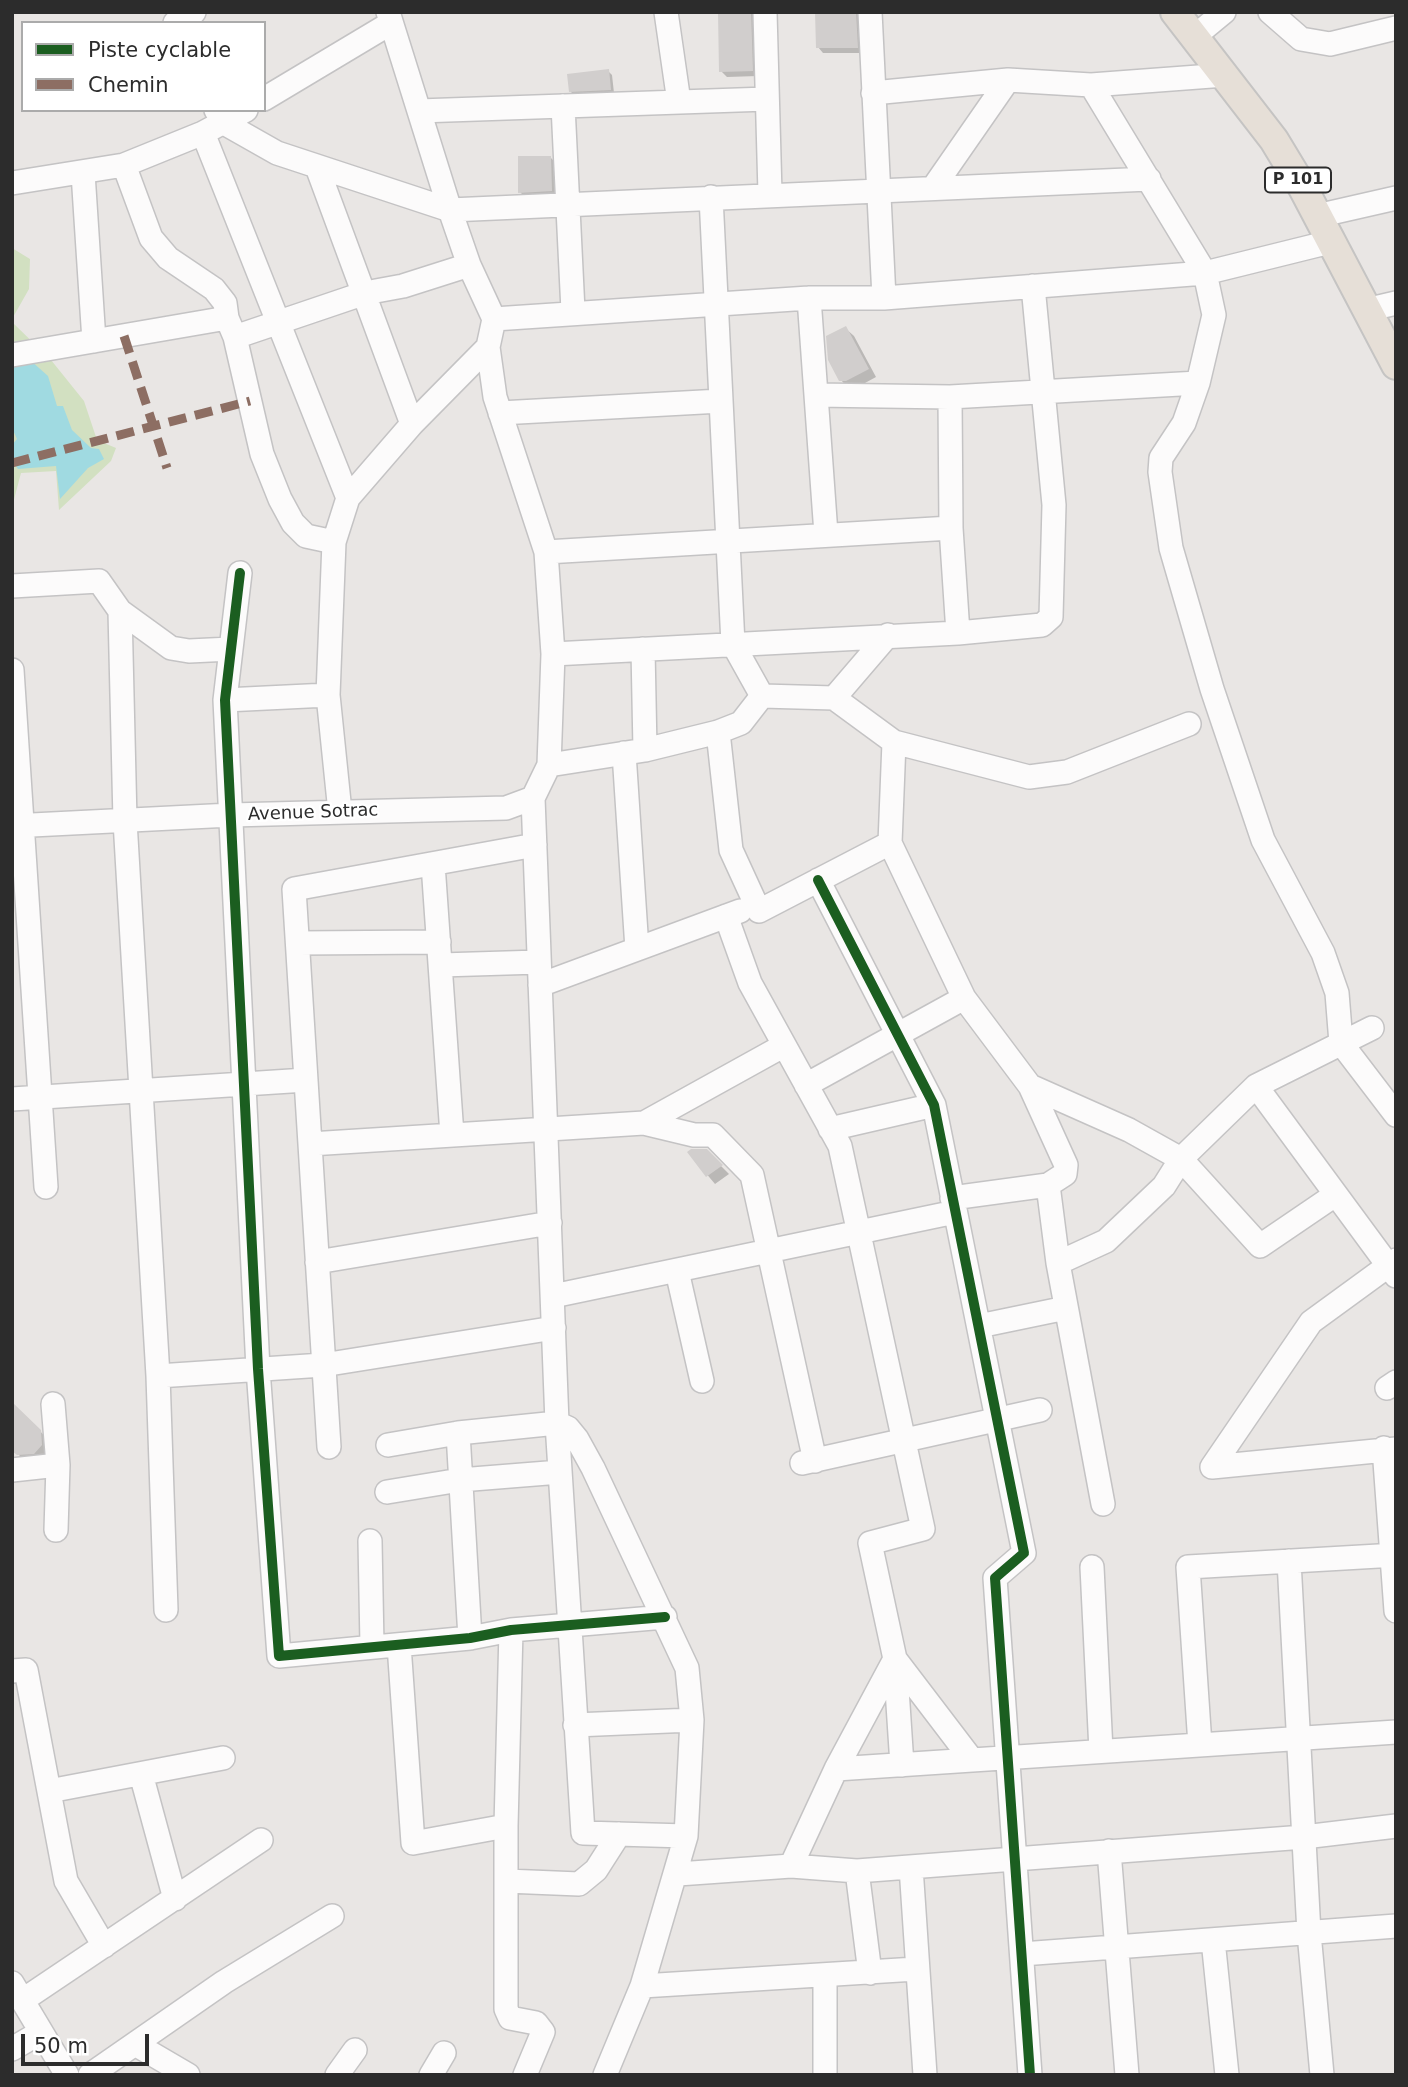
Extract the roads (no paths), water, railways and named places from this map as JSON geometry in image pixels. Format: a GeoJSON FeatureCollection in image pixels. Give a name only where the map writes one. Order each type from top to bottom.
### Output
{"type":"FeatureCollection","features":[{"type":"Feature","properties":{"kind":"main road","name":"P 101"},"geometry":{"type":"LineString","coordinates":[[1175,12],[1274,140],[1396,365]]}},
{"type":"Feature","properties":{"kind":"street"},"geometry":{"type":"LineString","coordinates":[[178,21],[194,12]]}},
{"type":"Feature","properties":{"kind":"street"},"geometry":{"type":"LineString","coordinates":[[666,12],[679,102]]}},
{"type":"Feature","properties":{"kind":"street"},"geometry":{"type":"LineString","coordinates":[[765,12],[770,194]]}},
{"type":"Feature","properties":{"kind":"street"},"geometry":{"type":"LineString","coordinates":[[870,12],[884,298]]}},
{"type":"Feature","properties":{"kind":"street"},"geometry":{"type":"LineString","coordinates":[[1195,36],[1224,12]]}},
{"type":"Feature","properties":{"kind":"street"},"geometry":{"type":"LineString","coordinates":[[1270,12],[1301,39],[1330,44],[1396,28]]}},
{"type":"Feature","properties":{"kind":"street"},"geometry":{"type":"LineString","coordinates":[[266,98],[384,16],[419,111],[469,265],[494,319],[488,347],[500,413],[546,552],[553,654],[549,765],[533,798],[557,1423],[583,1833],[686,1836]]}},
{"type":"Feature","properties":{"kind":"street"},"geometry":{"type":"LineString","coordinates":[[873,93],[1008,80],[1091,85],[1225,75]]}},
{"type":"Feature","properties":{"kind":"street"},"geometry":{"type":"LineString","coordinates":[[933,188],[1008,80]]}},
{"type":"Feature","properties":{"kind":"street"},"geometry":{"type":"LineString","coordinates":[[1091,85],[1205,273],[1214,315],[1198,383],[1184,423],[1161,458],[1160,472],[1171,548],[1213,690],[1259,829],[1323,953],[1337,993],[1341,1043],[1396,1115]]}},
{"type":"Feature","properties":{"kind":"street"},"geometry":{"type":"LineString","coordinates":[[419,111],[766,99]]}},
{"type":"Feature","properties":{"kind":"street"},"geometry":{"type":"LineString","coordinates":[[563,106],[573,311]]}},
{"type":"Feature","properties":{"kind":"street"},"geometry":{"type":"LineString","coordinates":[[12,183],[124,165],[203,133],[220,117],[239,112]]}},
{"type":"Feature","properties":{"kind":"street"},"geometry":{"type":"LineString","coordinates":[[220,117],[277,153],[450,210],[1149,178]]}},
{"type":"Feature","properties":{"kind":"street"},"geometry":{"type":"LineString","coordinates":[[203,133],[348,498]]}},
{"type":"Feature","properties":{"kind":"street"},"geometry":{"type":"LineString","coordinates":[[124,165],[151,238],[169,258],[214,289],[225,303],[262,454],[279,499],[293,523],[306,536],[334,542]]}},
{"type":"Feature","properties":{"kind":"street"},"geometry":{"type":"LineString","coordinates":[[317,167],[412,424]]}},
{"type":"Feature","properties":{"kind":"street"},"geometry":{"type":"LineString","coordinates":[[82,173],[94,341]]}},
{"type":"Feature","properties":{"kind":"street"},"geometry":{"type":"LineString","coordinates":[[712,197],[733,644],[762,696]]}},
{"type":"Feature","properties":{"kind":"street"},"geometry":{"type":"LineString","coordinates":[[1317,216],[1396,198]]}},
{"type":"Feature","properties":{"kind":"street"},"geometry":{"type":"LineString","coordinates":[[494,319],[573,311],[809,299],[884,298],[1205,273],[1330,242]]}},
{"type":"Feature","properties":{"kind":"street"},"geometry":{"type":"LineString","coordinates":[[12,355],[94,341],[278,324],[365,293],[404,286],[469,265]]}},
{"type":"Feature","properties":{"kind":"street"},"geometry":{"type":"LineString","coordinates":[[553,654],[958,633],[1042,625],[1051,617],[1054,505],[1033,286]]}},
{"type":"Feature","properties":{"kind":"street"},"geometry":{"type":"LineString","coordinates":[[809,299],[826,534]]}},
{"type":"Feature","properties":{"kind":"street"},"geometry":{"type":"LineString","coordinates":[[1366,310],[1396,303]]}},
{"type":"Feature","properties":{"kind":"street"},"geometry":{"type":"LineString","coordinates":[[340,812],[328,695],[334,542],[348,498],[412,424],[488,347]]}},
{"type":"Feature","properties":{"kind":"street"},"geometry":{"type":"LineString","coordinates":[[816,395],[950,397],[1198,383]]}},
{"type":"Feature","properties":{"kind":"street"},"geometry":{"type":"LineString","coordinates":[[950,397],[951,528],[958,633]]}},
{"type":"Feature","properties":{"kind":"street"},"geometry":{"type":"LineString","coordinates":[[500,413],[721,401]]}},
{"type":"Feature","properties":{"kind":"street"},"geometry":{"type":"LineString","coordinates":[[546,552],[951,528]]}},
{"type":"Feature","properties":{"kind":"street"},"geometry":{"type":"LineString","coordinates":[[240,573],[225,700],[258,1369],[279,1656],[470,1638],[511,1630],[665,1617]]}},
{"type":"Feature","properties":{"kind":"street"},"geometry":{"type":"LineString","coordinates":[[12,586],[99,580],[120,611],[171,648],[189,651],[231,649]]}},
{"type":"Feature","properties":{"kind":"street"},"geometry":{"type":"LineString","coordinates":[[120,611],[125,821],[158,1376],[166,1609]]}},
{"type":"Feature","properties":{"kind":"street"},"geometry":{"type":"LineString","coordinates":[[834,698],[888,635]]}},
{"type":"Feature","properties":{"kind":"street"},"geometry":{"type":"LineString","coordinates":[[637,949],[634,751],[643,649]]}},
{"type":"Feature","properties":{"kind":"street"},"geometry":{"type":"LineString","coordinates":[[12,670],[17,826],[46,1187]]}},
{"type":"Feature","properties":{"kind":"street"},"geometry":{"type":"LineString","coordinates":[[225,700],[328,695]]}},
{"type":"Feature","properties":{"kind":"street"},"geometry":{"type":"LineString","coordinates":[[762,696],[834,698],[894,741],[1029,777],[1067,772],[1189,723]]}},
{"type":"Feature","properties":{"kind":"street"},"geometry":{"type":"LineString","coordinates":[[549,765],[634,751],[718,732],[741,723],[762,696]]}},
{"type":"Feature","properties":{"kind":"street"},"geometry":{"type":"LineString","coordinates":[[718,732],[731,850],[760,911],[890,843]]}},
{"type":"Feature","properties":{"kind":"street"},"geometry":{"type":"LineString","coordinates":[[552,1296],[859,1233],[953,1205],[1048,1185],[1065,1174],[1066,1165],[1030,1086],[964,998],[890,843],[894,741]]}},
{"type":"Feature","properties":{"kind":"street","name":"Avenue Sotrac"},"geometry":{"type":"LineString","coordinates":[[17,826],[232,815],[506,808],[533,798]]}},
{"type":"Feature","properties":{"kind":"street"},"geometry":{"type":"LineString","coordinates":[[329,1447],[294,889],[535,845]]}},
{"type":"Feature","properties":{"kind":"street"},"geometry":{"type":"LineString","coordinates":[[433,864],[452,1135]]}},
{"type":"Feature","properties":{"kind":"street"},"geometry":{"type":"LineString","coordinates":[[818,880],[934,1105],[1024,1553],[995,1578],[1017,1860],[1030,2075]]}},
{"type":"Feature","properties":{"kind":"street"},"geometry":{"type":"LineString","coordinates":[[540,985],[756,905]]}},
{"type":"Feature","properties":{"kind":"street"},"geometry":{"type":"LineString","coordinates":[[726,916],[750,983],[840,1146],[923,1529],[870,1544],[895,1659],[902,1765]]}},
{"type":"Feature","properties":{"kind":"street"},"geometry":{"type":"LineString","coordinates":[[298,943],[439,942]]}},
{"type":"Feature","properties":{"kind":"street"},"geometry":{"type":"LineString","coordinates":[[441,965],[539,962]]}},
{"type":"Feature","properties":{"kind":"street"},"geometry":{"type":"LineString","coordinates":[[806,1085],[964,998]]}},
{"type":"Feature","properties":{"kind":"street"},"geometry":{"type":"LineString","coordinates":[[1058,1264],[1106,1241],[1164,1186],[1181,1159],[1256,1086],[1372,1028]]}},
{"type":"Feature","properties":{"kind":"street"},"geometry":{"type":"LineString","coordinates":[[644,1123],[783,1046]]}},
{"type":"Feature","properties":{"kind":"street"},"geometry":{"type":"LineString","coordinates":[[12,1099],[306,1080]]}},
{"type":"Feature","properties":{"kind":"street"},"geometry":{"type":"LineString","coordinates":[[1030,1086],[1129,1130],[1181,1159],[1260,1246],[1335,1195]]}},
{"type":"Feature","properties":{"kind":"street"},"geometry":{"type":"LineString","coordinates":[[1256,1086],[1335,1195],[1393,1267],[1311,1322],[1212,1467],[1390,1449],[1396,1611]]}},
{"type":"Feature","properties":{"kind":"street"},"geometry":{"type":"LineString","coordinates":[[830,1129],[934,1105]]}},
{"type":"Feature","properties":{"kind":"street"},"geometry":{"type":"LineString","coordinates":[[310,1144],[644,1123],[694,1135],[713,1135],[728,1147],[752,1175],[770,1252],[809,1462],[1040,1410]]}},
{"type":"Feature","properties":{"kind":"street"},"geometry":{"type":"LineString","coordinates":[[1048,1185],[1058,1264],[1103,1504]]}},
{"type":"Feature","properties":{"kind":"street"},"geometry":{"type":"LineString","coordinates":[[317,1262],[550,1223]]}},
{"type":"Feature","properties":{"kind":"street"},"geometry":{"type":"LineString","coordinates":[[677,1271],[702,1381]]}},
{"type":"Feature","properties":{"kind":"street"},"geometry":{"type":"LineString","coordinates":[[979,1326],[1066,1308]]}},
{"type":"Feature","properties":{"kind":"street"},"geometry":{"type":"LineString","coordinates":[[158,1376],[323,1365],[554,1328]]}},
{"type":"Feature","properties":{"kind":"street"},"geometry":{"type":"LineString","coordinates":[[53,1404],[58,1465],[56,1530]]}},
{"type":"Feature","properties":{"kind":"street"},"geometry":{"type":"LineString","coordinates":[[387,1445],[458,1433],[557,1423],[578,1439],[687,1668],[692,1720],[686,1836],[642,1986],[605,2075]]}},
{"type":"Feature","properties":{"kind":"street"},"geometry":{"type":"LineString","coordinates":[[458,1433],[470,1638]]}},
{"type":"Feature","properties":{"kind":"street"},"geometry":{"type":"LineString","coordinates":[[12,1470],[58,1465]]}},
{"type":"Feature","properties":{"kind":"street"},"geometry":{"type":"LineString","coordinates":[[387,1492],[460,1480],[560,1472]]}},
{"type":"Feature","properties":{"kind":"street"},"geometry":{"type":"LineString","coordinates":[[370,1541],[372,1646]]}},
{"type":"Feature","properties":{"kind":"street"},"geometry":{"type":"LineString","coordinates":[[1200,1745],[1188,1567],[1394,1555]]}},
{"type":"Feature","properties":{"kind":"street"},"geometry":{"type":"LineString","coordinates":[[1289,1561],[1309,1933],[1322,2075]]}},
{"type":"Feature","properties":{"kind":"street"},"geometry":{"type":"LineString","coordinates":[[1092,1567],[1101,1751]]}},
{"type":"Feature","properties":{"kind":"street"},"geometry":{"type":"LineString","coordinates":[[511,1630],[506,1826],[506,2010],[510,2018],[536,2023],[543,2032],[525,2075]]}},
{"type":"Feature","properties":{"kind":"street"},"geometry":{"type":"LineString","coordinates":[[399,1645],[413,1843],[506,1826]]}},
{"type":"Feature","properties":{"kind":"street"},"geometry":{"type":"LineString","coordinates":[[895,1659],[972,1760]]}},
{"type":"Feature","properties":{"kind":"street"},"geometry":{"type":"LineString","coordinates":[[791,1866],[836,1769],[895,1659]]}},
{"type":"Feature","properties":{"kind":"street"},"geometry":{"type":"LineString","coordinates":[[12,1671],[26,1670],[66,1881],[104,1946]]}},
{"type":"Feature","properties":{"kind":"street"},"geometry":{"type":"LineString","coordinates":[[575,1725],[692,1720]]}},
{"type":"Feature","properties":{"kind":"street"},"geometry":{"type":"LineString","coordinates":[[836,1769],[1396,1732]]}},
{"type":"Feature","properties":{"kind":"street"},"geometry":{"type":"LineString","coordinates":[[49,1791],[223,1758]]}},
{"type":"Feature","properties":{"kind":"street"},"geometry":{"type":"LineString","coordinates":[[141,1774],[175,1899]]}},
{"type":"Feature","properties":{"kind":"street"},"geometry":{"type":"LineString","coordinates":[[677,1874],[791,1866],[857,1871],[1304,1837],[1396,1826]]}},
{"type":"Feature","properties":{"kind":"street"},"geometry":{"type":"LineString","coordinates":[[506,1881],[579,1884],[596,1870],[619,1834]]}},
{"type":"Feature","properties":{"kind":"street"},"geometry":{"type":"LineString","coordinates":[[67,2075],[18,1992],[104,1946],[261,1840]]}},
{"type":"Feature","properties":{"kind":"street"},"geometry":{"type":"LineString","coordinates":[[1109,1851],[1127,2075]]}},
{"type":"Feature","properties":{"kind":"street"},"geometry":{"type":"LineString","coordinates":[[911,1867],[925,2075]]}},
{"type":"Feature","properties":{"kind":"street"},"geometry":{"type":"LineString","coordinates":[[857,1871],[870,1973]]}},
{"type":"Feature","properties":{"kind":"street"},"geometry":{"type":"LineString","coordinates":[[90,2075],[224,1982],[332,1916]]}},
{"type":"Feature","properties":{"kind":"street"},"geometry":{"type":"LineString","coordinates":[[1022,1954],[1396,1926]]}},
{"type":"Feature","properties":{"kind":"street"},"geometry":{"type":"LineString","coordinates":[[1213,1940],[1227,2075]]}},
{"type":"Feature","properties":{"kind":"street"},"geometry":{"type":"LineString","coordinates":[[642,1986],[916,1969]]}},
{"type":"Feature","properties":{"kind":"street"},"geometry":{"type":"LineString","coordinates":[[825,1976],[825,2075]]}},
{"type":"Feature","properties":{"kind":"street"},"geometry":{"type":"LineString","coordinates":[[12,2049],[41,2032]]}},
{"type":"Feature","properties":{"kind":"street"},"geometry":{"type":"LineString","coordinates":[[135,2044],[188,2075]]}},
{"type":"Feature","properties":{"kind":"street"},"geometry":{"type":"LineString","coordinates":[[337,2075],[355,2050]]}},
{"type":"Feature","properties":{"kind":"street"},"geometry":{"type":"LineString","coordinates":[[431,2075],[444,2053]]}},
{"type":"Feature","properties":{"kind":"water"},"geometry":{"type":"Polygon","coordinates":[[[12,344],[48,376],[57,406],[63,406],[72,430],[91,448],[99,449],[104,459],[88,468],[60,499],[56,466],[18,469],[12,460],[12,445],[17,439],[12,428],[12,344]]]}}]}
